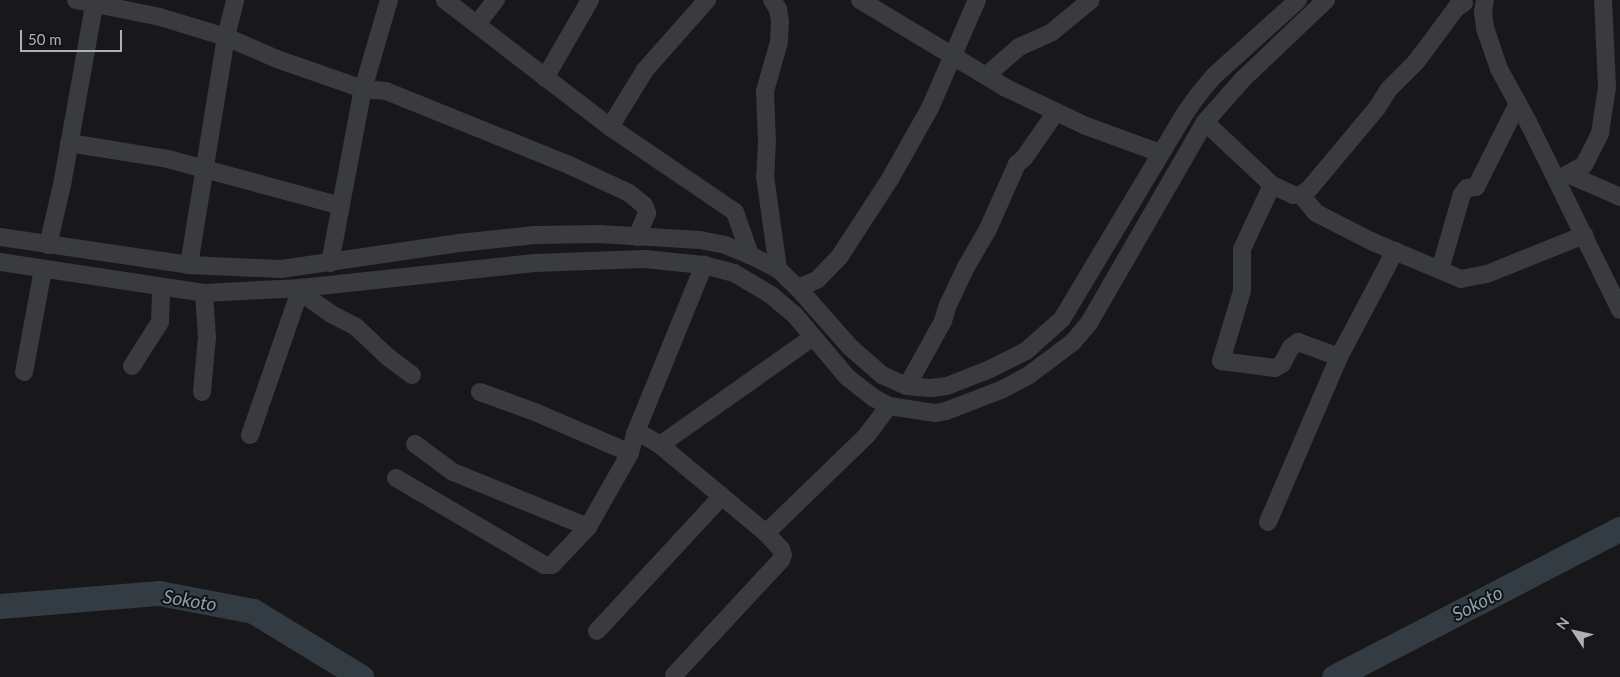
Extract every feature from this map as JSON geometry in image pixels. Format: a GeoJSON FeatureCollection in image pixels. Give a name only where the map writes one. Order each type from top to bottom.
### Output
{"type":"FeatureCollection","features":[{"type":"Feature","properties":{"kind":"street"},"geometry":{"type":"LineString","coordinates":[[76,0],[95,2],[160,17],[226,37],[277,59],[363,90],[386,91],[569,165],[629,193],[644,205],[647,213],[637,237]]}},
{"type":"Feature","properties":{"kind":"street"},"geometry":{"type":"LineString","coordinates":[[189,265],[226,37],[235,0]]}},
{"type":"Feature","properties":{"kind":"street"},"geometry":{"type":"LineString","coordinates":[[330,262],[363,90],[390,0]]}},
{"type":"Feature","properties":{"kind":"street"},"geometry":{"type":"LineString","coordinates":[[445,0],[610,128],[735,212],[750,254]]}},
{"type":"Feature","properties":{"kind":"street"},"geometry":{"type":"LineString","coordinates":[[477,24],[496,0]]}},
{"type":"Feature","properties":{"kind":"street"},"geometry":{"type":"LineString","coordinates":[[545,78],[590,0]]}},
{"type":"Feature","properties":{"kind":"street"},"geometry":{"type":"LineString","coordinates":[[610,128],[645,70],[707,0]]}},
{"type":"Feature","properties":{"kind":"street"},"geometry":{"type":"LineString","coordinates":[[772,0],[778,9],[780,22],[779,42],[765,91],[767,142],[765,176],[778,270]]}},
{"type":"Feature","properties":{"kind":"street"},"geometry":{"type":"LineString","coordinates":[[860,0],[953,54],[1004,87],[1086,126],[1160,153]]}},
{"type":"Feature","properties":{"kind":"street"},"geometry":{"type":"LineString","coordinates":[[798,288],[817,280],[840,256],[890,179],[925,116],[977,0]]}},
{"type":"Feature","properties":{"kind":"street"},"geometry":{"type":"LineString","coordinates":[[988,76],[1020,47],[1052,32],[1091,0]]}},
{"type":"Feature","properties":{"kind":"street"},"geometry":{"type":"LineString","coordinates":[[0,237],[189,265],[281,269],[459,243],[535,235],[599,234],[700,240],[726,245],[750,254],[778,270],[798,288],[871,368],[895,382],[907,386],[932,388],[957,384],[1026,351],[1062,319],[1160,153],[1198,94],[1215,75],[1298,0]]}},
{"type":"Feature","properties":{"kind":"street"},"geometry":{"type":"LineString","coordinates":[[0,262],[204,293],[300,290],[535,262],[644,259],[704,265],[734,273],[750,281],[794,314],[859,389],[889,406],[925,412],[946,411],[1001,390],[1029,375],[1060,354],[1089,323],[1205,122],[1243,79],[1326,0]]}},
{"type":"Feature","properties":{"kind":"street"},"geometry":{"type":"LineString","coordinates":[[1563,178],[1584,165],[1600,133],[1607,87],[1603,0]]}},
{"type":"Feature","properties":{"kind":"street"},"geometry":{"type":"LineString","coordinates":[[48,245],[95,2]]}},
{"type":"Feature","properties":{"kind":"street"},"geometry":{"type":"LineString","coordinates":[[1205,122],[1272,185],[1293,195],[1301,195],[1310,188],[1377,108],[1389,90],[1416,62],[1457,7],[1462,2],[1485,3],[1489,40],[1499,69],[1563,178],[1584,235],[1620,310]]}},
{"type":"Feature","properties":{"kind":"street"},"geometry":{"type":"LineString","coordinates":[[1440,270],[1462,194],[1467,188],[1476,187],[1518,103]]}},
{"type":"Feature","properties":{"kind":"street"},"geometry":{"type":"LineString","coordinates":[[907,386],[944,321],[948,305],[966,267],[988,229],[1017,164],[1024,158],[1056,112]]}},
{"type":"Feature","properties":{"kind":"street"},"geometry":{"type":"LineString","coordinates":[[69,143],[168,159],[341,206]]}},
{"type":"Feature","properties":{"kind":"street"},"geometry":{"type":"LineString","coordinates":[[1563,178],[1620,197]]}},
{"type":"Feature","properties":{"kind":"street"},"geometry":{"type":"LineString","coordinates":[[1272,185],[1242,249],[1242,291],[1221,361],[1275,368],[1282,364],[1291,347],[1298,342],[1334,355],[1340,355]]}},
{"type":"Feature","properties":{"kind":"street"},"geometry":{"type":"LineString","coordinates":[[1301,195],[1316,213],[1394,251],[1461,279],[1473,278],[1584,235]]}},
{"type":"Feature","properties":{"kind":"street"},"geometry":{"type":"LineString","coordinates":[[1268,522],[1340,355],[1394,251]]}},
{"type":"Feature","properties":{"kind":"street"},"geometry":{"type":"LineString","coordinates":[[396,478],[544,565],[552,565],[588,527],[630,453],[635,434],[704,265]]}},
{"type":"Feature","properties":{"kind":"street"},"geometry":{"type":"LineString","coordinates":[[24,372],[43,269]]}},
{"type":"Feature","properties":{"kind":"street"},"geometry":{"type":"LineString","coordinates":[[132,366],[160,322],[161,287]]}},
{"type":"Feature","properties":{"kind":"street"},"geometry":{"type":"LineString","coordinates":[[300,290],[331,314],[356,327],[388,357],[412,375]]}},
{"type":"Feature","properties":{"kind":"street"},"geometry":{"type":"LineString","coordinates":[[250,435],[300,290]]}},
{"type":"Feature","properties":{"kind":"street"},"geometry":{"type":"LineString","coordinates":[[202,392],[207,337],[204,293]]}},
{"type":"Feature","properties":{"kind":"street"},"geometry":{"type":"LineString","coordinates":[[660,445],[813,337]]}},
{"type":"Feature","properties":{"kind":"street"},"geometry":{"type":"LineString","coordinates":[[925,412],[932,388]]}},
{"type":"Feature","properties":{"kind":"street"},"geometry":{"type":"LineString","coordinates":[[480,392],[535,412],[630,453]]}},
{"type":"Feature","properties":{"kind":"street"},"geometry":{"type":"LineString","coordinates":[[766,533],[867,434],[889,406]]}},
{"type":"Feature","properties":{"kind":"street"},"geometry":{"type":"LineString","coordinates":[[635,434],[647,437],[660,445],[766,533],[781,549],[783,555],[781,560],[674,675]]}},
{"type":"Feature","properties":{"kind":"street"},"geometry":{"type":"LineString","coordinates":[[415,444],[453,472],[588,527]]}},
{"type":"Feature","properties":{"kind":"street"},"geometry":{"type":"LineString","coordinates":[[597,631],[722,496]]}},
{"type":"Feature","properties":{"kind":"waterway","name":"Sokoto"},"geometry":{"type":"LineString","coordinates":[[1334,677],[1620,529]]}},
{"type":"Feature","properties":{"kind":"waterway","name":"Sokoto"},"geometry":{"type":"LineString","coordinates":[[0,606],[159,593],[253,611],[361,677]]}}]}
